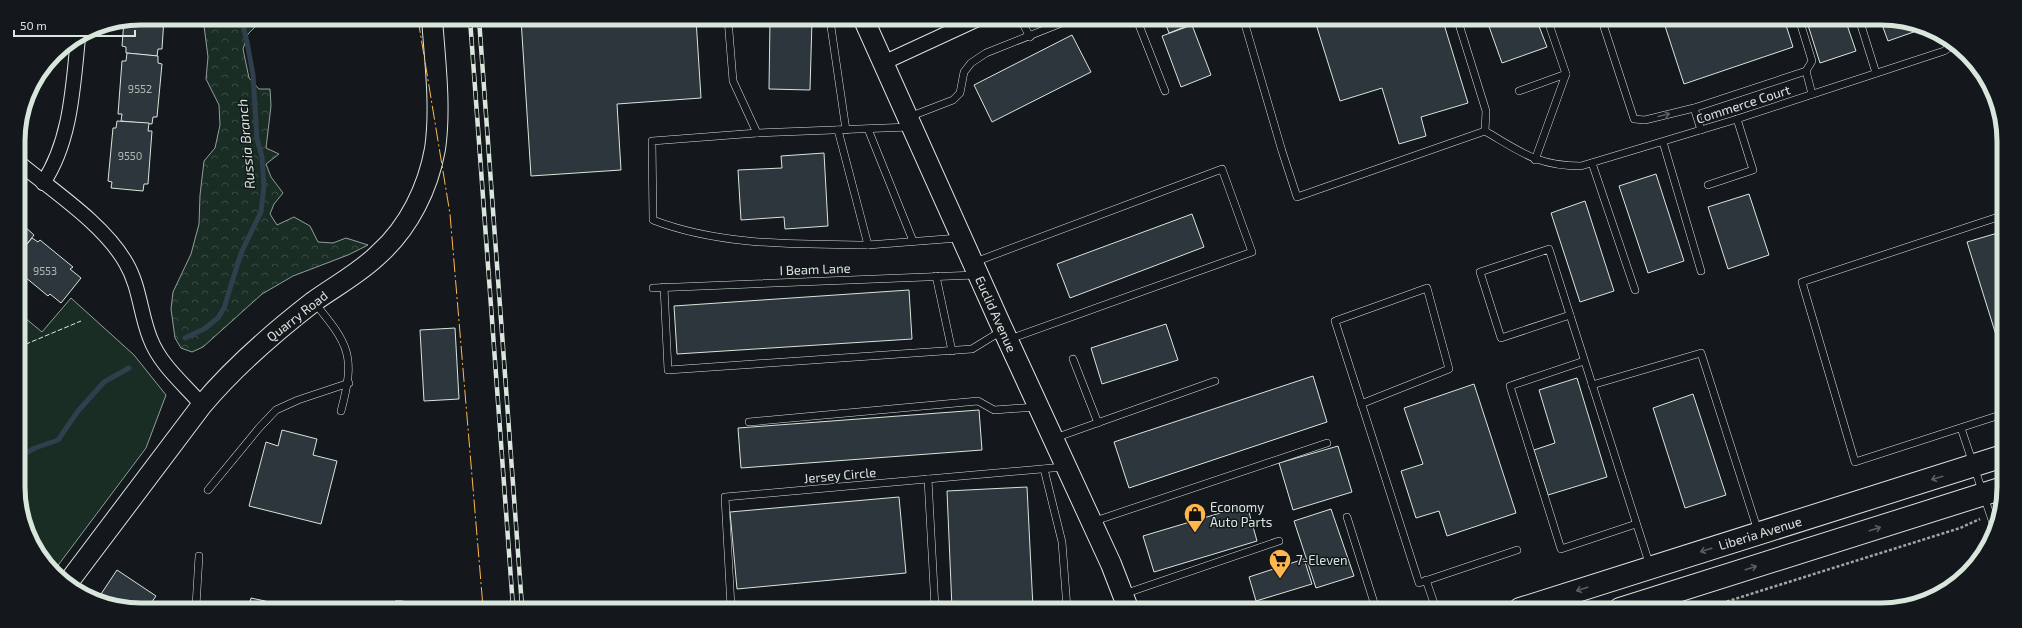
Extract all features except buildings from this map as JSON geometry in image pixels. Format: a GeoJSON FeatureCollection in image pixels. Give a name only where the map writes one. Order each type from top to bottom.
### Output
{"type":"FeatureCollection","features":[{"type":"Feature","properties":{"kind":"highway","name":"Liberia Avenue"},"geometry":{"type":"LineString","coordinates":[[1539,603],[1997,458]]}},
{"type":"Feature","properties":{"kind":"highway"},"geometry":{"type":"LineString","coordinates":[[1647,603],[1670,598],[1992,492]]}},
{"type":"Feature","properties":{"kind":"street","name":"Quarry Road"},"geometry":{"type":"LineString","coordinates":[[71,579],[202,405],[250,353],[313,302],[368,264],[384,250],[408,220],[421,194],[431,166],[437,125],[432,25]]}},
{"type":"Feature","properties":{"kind":"street","name":"Euclid Avenue"},"geometry":{"type":"LineString","coordinates":[[866,25],[1126,601]]}},
{"type":"Feature","properties":{"kind":"street"},"geometry":{"type":"LineString","coordinates":[[883,62],[965,25]]}},
{"type":"Feature","properties":{"kind":"street"},"geometry":{"type":"LineString","coordinates":[[43,183],[60,151],[65,134],[77,43]]}},
{"type":"Feature","properties":{"kind":"street"},"geometry":{"type":"LineString","coordinates":[[25,168],[102,231],[117,248],[135,281],[150,340],[160,358],[202,405]]}},
{"type":"Feature","properties":{"kind":"lane"},"geometry":{"type":"LineString","coordinates":[[728,25],[733,81],[757,133]]}},
{"type":"Feature","properties":{"kind":"lane"},"geometry":{"type":"LineString","coordinates":[[831,25],[846,130]]}},
{"type":"Feature","properties":{"kind":"lane"},"geometry":{"type":"LineString","coordinates":[[1024,25],[1030,37]]}},
{"type":"Feature","properties":{"kind":"lane"},"geometry":{"type":"LineString","coordinates":[[961,238],[868,245],[793,244],[723,237],[677,229],[653,220],[652,141],[757,133],[868,129],[910,123],[953,100],[960,93],[964,72],[971,62],[986,53],[1058,25]]}},
{"type":"Feature","properties":{"kind":"lane"},"geometry":{"type":"LineString","coordinates":[[1139,25],[1165,91]]}},
{"type":"Feature","properties":{"kind":"lane"},"geometry":{"type":"LineString","coordinates":[[1245,25],[1297,197],[1485,131],[1486,111],[1459,25]]}},
{"type":"Feature","properties":{"kind":"lane"},"geometry":{"type":"LineString","coordinates":[[1535,160],[1566,74],[1549,25]]}},
{"type":"Feature","properties":{"kind":"lane"},"geometry":{"type":"LineString","coordinates":[[1603,25],[1634,119],[1645,120],[1694,108],[1806,71],[1812,61],[1801,25]]}},
{"type":"Feature","properties":{"kind":"lane"},"geometry":{"type":"LineString","coordinates":[[1861,25],[1876,73]]}},
{"type":"Feature","properties":{"kind":"lane","name":"Commerce Court"},"geometry":{"type":"LineString","coordinates":[[1485,131],[1535,160],[1561,166],[1581,166],[1737,119],[1949,47]]}},
{"type":"Feature","properties":{"kind":"lane"},"geometry":{"type":"LineString","coordinates":[[1806,71],[1812,94]]}},
{"type":"Feature","properties":{"kind":"lane"},"geometry":{"type":"LineString","coordinates":[[1519,91],[1566,74]]}},
{"type":"Feature","properties":{"kind":"lane"},"geometry":{"type":"LineString","coordinates":[[1694,108],[1701,130]]}},
{"type":"Feature","properties":{"kind":"lane"},"geometry":{"type":"LineString","coordinates":[[1708,185],[1753,170],[1737,119]]}},
{"type":"Feature","properties":{"kind":"lane"},"geometry":{"type":"LineString","coordinates":[[868,129],[913,241]]}},
{"type":"Feature","properties":{"kind":"lane"},"geometry":{"type":"LineString","coordinates":[[838,130],[868,245]]}},
{"type":"Feature","properties":{"kind":"lane"},"geometry":{"type":"LineString","coordinates":[[1664,142],[1701,271]]}},
{"type":"Feature","properties":{"kind":"lane"},"geometry":{"type":"LineString","coordinates":[[1592,163],[1635,290]]}},
{"type":"Feature","properties":{"kind":"lane","name":"I Beam Lane"},"geometry":{"type":"LineString","coordinates":[[653,288],[936,276],[975,268],[1222,169],[1252,252],[1005,335]]}},
{"type":"Feature","properties":{"kind":"lane"},"geometry":{"type":"LineString","coordinates":[[1997,217],[1802,282],[1856,462],[1997,416]]}},
{"type":"Feature","properties":{"kind":"lane"},"geometry":{"type":"LineString","coordinates":[[1570,315],[1501,338],[1480,272],[1549,249],[1570,315],[1584,361],[1650,567]]}},
{"type":"Feature","properties":{"kind":"lane"},"geometry":{"type":"LineString","coordinates":[[936,276],[952,351]]}},
{"type":"Feature","properties":{"kind":"lane"},"geometry":{"type":"LineString","coordinates":[[664,287],[668,370],[972,349],[1005,335]]}},
{"type":"Feature","properties":{"kind":"lane"},"geometry":{"type":"LineString","coordinates":[[1361,404],[1449,369],[1427,288],[1334,321],[1361,404],[1419,582],[1517,550]]}},
{"type":"Feature","properties":{"kind":"lane"},"geometry":{"type":"LineString","coordinates":[[313,302],[336,329],[346,347],[349,362],[349,383],[341,411]]}},
{"type":"Feature","properties":{"kind":"lane"},"geometry":{"type":"LineString","coordinates":[[1592,385],[1701,353],[1758,533]]}},
{"type":"Feature","properties":{"kind":"lane"},"geometry":{"type":"LineString","coordinates":[[1073,359],[1098,422]]}},
{"type":"Feature","properties":{"kind":"lane"},"geometry":{"type":"LineString","coordinates":[[1584,361],[1510,386],[1561,548],[1636,524]]}},
{"type":"Feature","properties":{"kind":"lane"},"geometry":{"type":"LineString","coordinates":[[1053,438],[1215,381]]}},
{"type":"Feature","properties":{"kind":"lane"},"geometry":{"type":"LineString","coordinates":[[208,490],[259,428],[276,410],[298,400],[349,383]]}},
{"type":"Feature","properties":{"kind":"lane"},"geometry":{"type":"LineString","coordinates":[[749,422],[978,401],[994,410],[1038,406]]}},
{"type":"Feature","properties":{"kind":"lane"},"geometry":{"type":"LineString","coordinates":[[1961,428],[1974,466],[1992,492],[1994,513]]}},
{"type":"Feature","properties":{"kind":"lane"},"geometry":{"type":"LineString","coordinates":[[1092,523],[1327,442]]}},
{"type":"Feature","properties":{"kind":"lane","name":"Jersey Circle"},"geometry":{"type":"LineString","coordinates":[[731,603],[725,496],[1066,467]]}},
{"type":"Feature","properties":{"kind":"lane"},"geometry":{"type":"LineString","coordinates":[[1044,469],[1062,542],[1067,603]]}},
{"type":"Feature","properties":{"kind":"lane"},"geometry":{"type":"LineString","coordinates":[[928,479],[934,603]]}},
{"type":"Feature","properties":{"kind":"lane"},"geometry":{"type":"LineString","coordinates":[[1347,517],[1374,603]]}},
{"type":"Feature","properties":{"kind":"lane"},"geometry":{"type":"LineString","coordinates":[[1126,601],[1279,541]]}},
{"type":"Feature","properties":{"kind":"lane"},"geometry":{"type":"LineString","coordinates":[[196,603],[199,556]]}},
{"type":"Feature","properties":{"kind":"lane"},"geometry":{"type":"LineString","coordinates":[[1426,580],[1434,603]]}},
{"type":"Feature","properties":{"kind":"path"},"geometry":{"type":"LineString","coordinates":[[1722,603],[1960,528]]}},
{"type":"Feature","properties":{"kind":"green space"},"geometry":{"type":"Polygon","coordinates":[[[204,25],[257,25],[248,34],[243,49],[249,78],[259,89],[270,89],[271,106],[266,148],[279,154],[266,164],[271,177],[283,193],[274,204],[270,214],[277,225],[294,217],[310,226],[318,242],[333,243],[346,238],[368,245],[348,255],[293,276],[262,294],[203,347],[192,352],[181,348],[175,338],[171,309],[173,292],[191,254],[199,224],[200,195],[204,161],[215,148],[220,125],[219,105],[206,79],[208,57],[204,25]]]}},
{"type":"Feature","properties":{"kind":"green space"},"geometry":{"type":"Polygon","coordinates":[[[71,298],[134,355],[166,395],[146,448],[57,567],[44,552],[31,525],[27,510],[25,487],[25,318],[42,332],[71,298]]]}},
{"type":"Feature","properties":{"kind":"waterway","name":"Russia Branch"},"geometry":{"type":"LineString","coordinates":[[185,338],[204,329],[218,318],[224,308],[241,253],[261,212],[264,186],[262,157],[257,139],[253,75],[243,25]]}},
{"type":"Feature","properties":{"kind":"waterway","name":"Russia Branch"},"geometry":{"type":"LineString","coordinates":[[25,455],[35,448],[58,440],[78,411],[104,382],[129,368]]}},
{"type":"Feature","properties":{"kind":"railway"},"geometry":{"type":"LineString","coordinates":[[470,25],[513,603]]}},
{"type":"Feature","properties":{"kind":"railway"},"geometry":{"type":"LineString","coordinates":[[479,25],[522,603]]}},
{"type":"Feature","properties":{"kind":"fence"},"geometry":{"type":"LineString","coordinates":[[25,344],[81,321]]}},
{"type":"Feature","properties":{"kind":"power"},"geometry":{"type":"LineString","coordinates":[[419,25],[450,214],[483,603]]}},
{"type":"Feature","properties":{"kind":"place","name":"Economy Auto Parts"},"geometry":{"type":"Point","coordinates":[1195,534]}},
{"type":"Feature","properties":{"kind":"place","name":"7-Eleven"},"geometry":{"type":"Point","coordinates":[1280,580]}}]}
